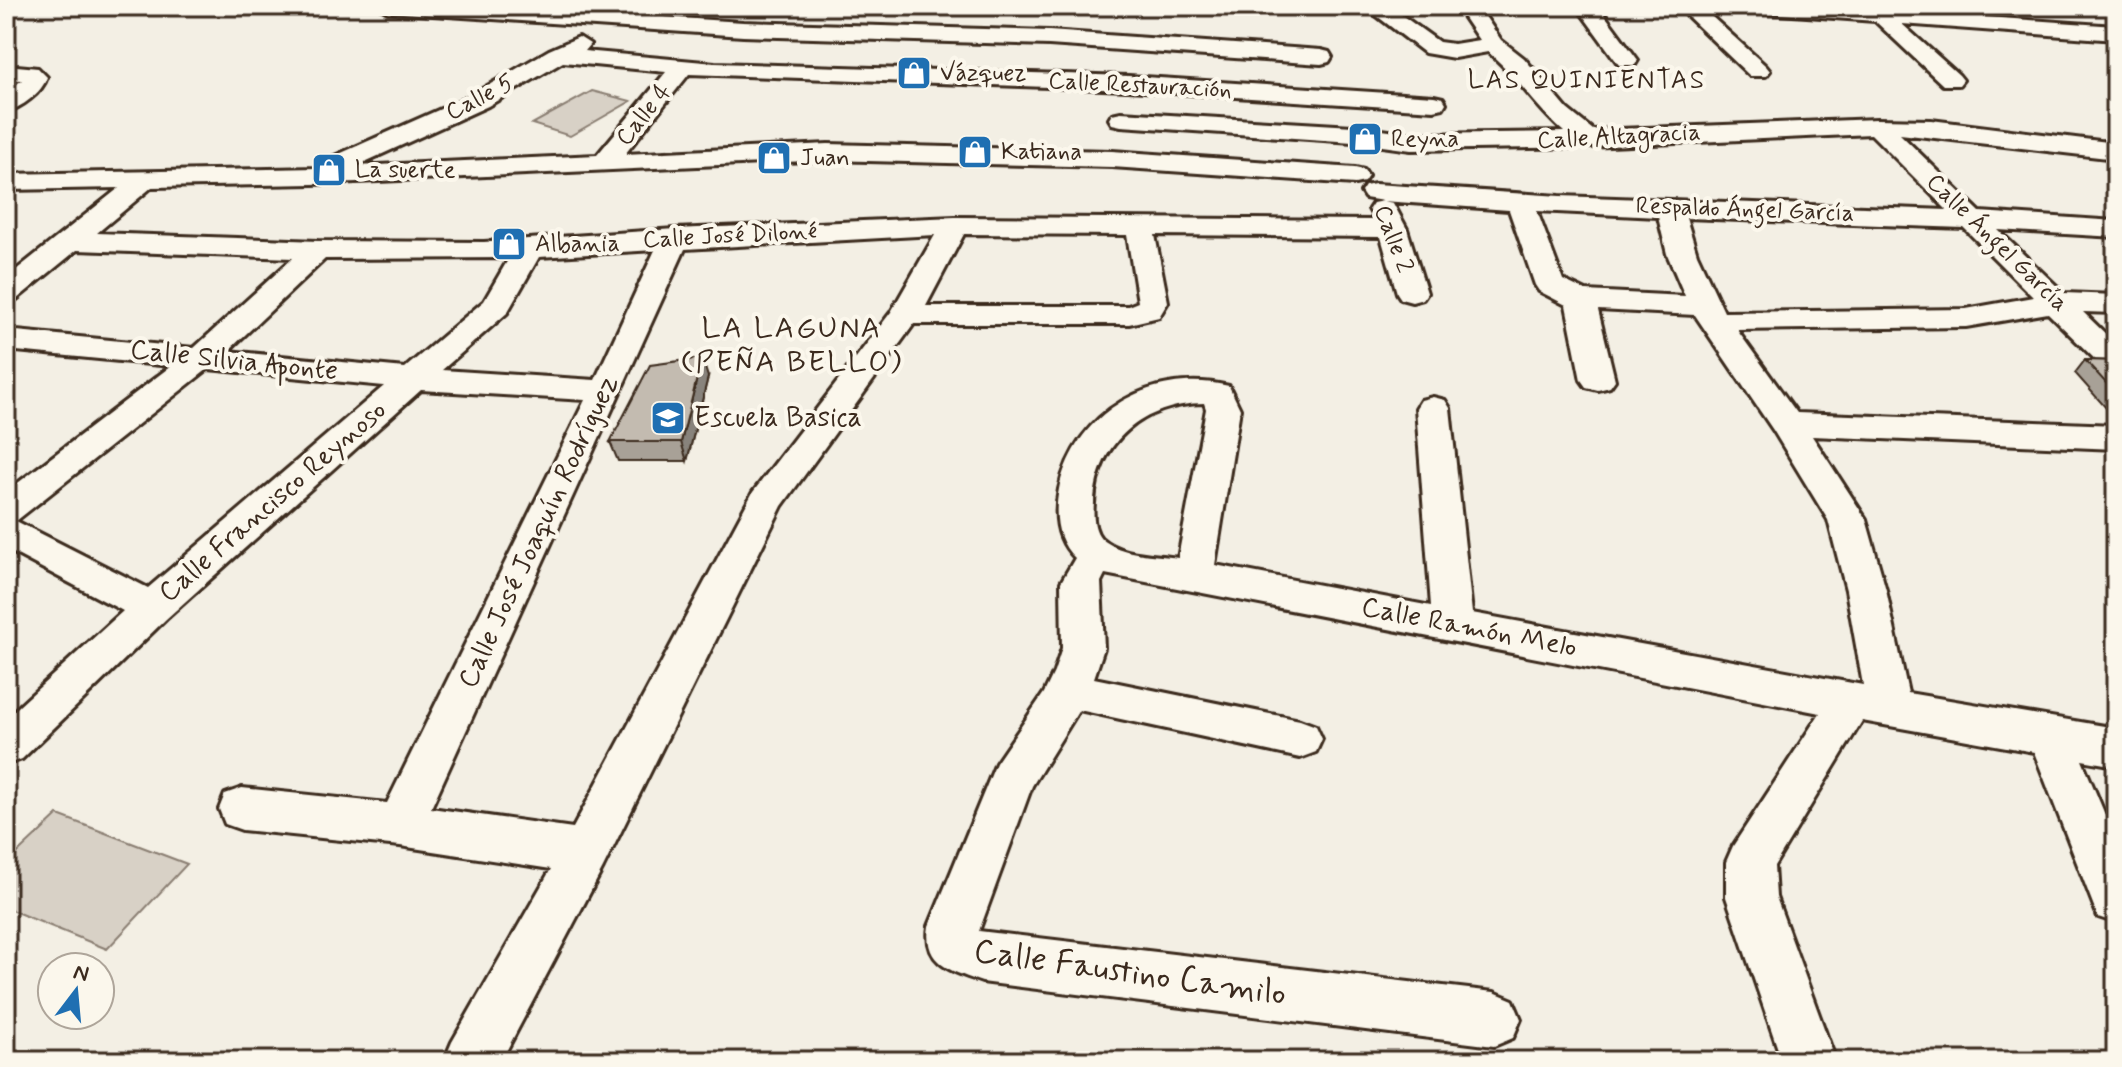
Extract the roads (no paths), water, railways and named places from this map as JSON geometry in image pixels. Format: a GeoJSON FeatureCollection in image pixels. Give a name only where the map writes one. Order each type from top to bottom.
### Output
{"type":"FeatureCollection","features":[{"type":"Feature","properties":{"kind":"street"},"geometry":{"type":"LineString","coordinates":[[388,6],[464,12],[588,12],[620,21],[743,29],[1049,38],[1137,46],[1112,159]]}},
{"type":"Feature","properties":{"kind":"street","name":"Calle 5"},"geometry":{"type":"LineString","coordinates":[[313,176],[479,101],[620,21],[640,6]]}},
{"type":"Feature","properties":{"kind":"street"},"geometry":{"type":"LineString","coordinates":[[1375,6],[1433,48],[1454,51],[1493,45]]}},
{"type":"Feature","properties":{"kind":"street"},"geometry":{"type":"LineString","coordinates":[[1467,6],[1493,45],[1516,63],[1558,114],[1588,139]]}},
{"type":"Feature","properties":{"kind":"street"},"geometry":{"type":"LineString","coordinates":[[1587,6],[1627,60]]}},
{"type":"Feature","properties":{"kind":"street"},"geometry":{"type":"LineString","coordinates":[[1688,6],[1758,71]]}},
{"type":"Feature","properties":{"kind":"street"},"geometry":{"type":"LineString","coordinates":[[1753,6],[1875,10],[2116,33]]}},
{"type":"Feature","properties":{"kind":"street"},"geometry":{"type":"LineString","coordinates":[[1875,10],[1951,80]]}},
{"type":"Feature","properties":{"kind":"street"},"geometry":{"type":"LineString","coordinates":[[715,70],[743,29]]}},
{"type":"Feature","properties":{"kind":"street","name":"Calle 2"},"geometry":{"type":"LineString","coordinates":[[1137,46],[1321,46],[1353,134],[1365,184],[1393,229],[1412,293]]}},
{"type":"Feature","properties":{"kind":"street","name":"Calle Restauración"},"geometry":{"type":"LineString","coordinates":[[557,55],[715,70],[1129,83],[1434,103]]}},
{"type":"Feature","properties":{"kind":"street","name":"Calle 4"},"geometry":{"type":"LineString","coordinates":[[605,162],[682,68]]}},
{"type":"Feature","properties":{"kind":"street"},"geometry":{"type":"LineString","coordinates":[[6,72],[30,73],[35,77],[33,84],[6,105]]}},
{"type":"Feature","properties":{"kind":"street","name":"Calle Altagracia"},"geometry":{"type":"LineString","coordinates":[[1121,119],[1353,134],[1411,142],[1588,139],[1877,126],[1931,128],[2116,151]]}},
{"type":"Feature","properties":{"kind":"street","name":"Calle Ángel García"},"geometry":{"type":"LineString","coordinates":[[1877,126],[2116,362]]}},
{"type":"Feature","properties":{"kind":"street","name":"Respaldo Ángel García"},"geometry":{"type":"LineString","coordinates":[[6,182],[313,176],[828,152],[1112,159],[1520,202],[1971,217],[2116,229]]}},
{"type":"Feature","properties":{"kind":"street"},"geometry":{"type":"LineString","coordinates":[[6,293],[146,179]]}},
{"type":"Feature","properties":{"kind":"street"},"geometry":{"type":"LineString","coordinates":[[1520,202],[1550,285],[1580,300],[1710,313],[1966,318],[2057,302],[2116,304]]}},
{"type":"Feature","properties":{"kind":"street"},"geometry":{"type":"LineString","coordinates":[[1670,209],[1682,254],[1710,313],[1787,424],[1847,519],[1866,590],[1870,703],[1750,862],[1751,897],[1809,1061]]}},
{"type":"Feature","properties":{"kind":"street"},"geometry":{"type":"LineString","coordinates":[[471,1061],[586,852],[766,501],[905,315],[955,225]]}},
{"type":"Feature","properties":{"kind":"street","name":"Calle José Diloné"},"geometry":{"type":"LineString","coordinates":[[69,241],[318,250],[528,250],[675,238],[955,225],[1393,229]]}},
{"type":"Feature","properties":{"kind":"street"},"geometry":{"type":"LineString","coordinates":[[905,315],[1129,315],[1148,310],[1153,302],[1139,225]]}},
{"type":"Feature","properties":{"kind":"street","name":"Calle José Joaquín Rodríguez"},"geometry":{"type":"LineString","coordinates":[[400,825],[606,391],[675,238]]}},
{"type":"Feature","properties":{"kind":"street"},"geometry":{"type":"LineString","coordinates":[[6,511],[203,357],[318,250]]}},
{"type":"Feature","properties":{"kind":"street","name":"Calle Francisco Reynoso"},"geometry":{"type":"LineString","coordinates":[[6,746],[152,608],[496,306],[528,250]]}},
{"type":"Feature","properties":{"kind":"street"},"geometry":{"type":"LineString","coordinates":[[1580,300],[1598,380]]}},
{"type":"Feature","properties":{"kind":"street","name":"Calle Silvia Aponte"},"geometry":{"type":"LineString","coordinates":[[6,340],[413,379],[606,391]]}},
{"type":"Feature","properties":{"kind":"street"},"geometry":{"type":"LineString","coordinates":[[1104,558],[1082,543],[1075,523],[1081,472],[1090,448],[1108,426],[1153,401],[1202,392],[1217,394],[1223,409],[1194,576]]}},
{"type":"Feature","properties":{"kind":"street"},"geometry":{"type":"LineString","coordinates":[[1433,408],[1453,625]]}},
{"type":"Feature","properties":{"kind":"street"},"geometry":{"type":"LineString","coordinates":[[1787,424],[2116,437]]}},
{"type":"Feature","properties":{"kind":"street"},"geometry":{"type":"LineString","coordinates":[[6,532],[152,608]]}},
{"type":"Feature","properties":{"kind":"street","name":"Calle Ramón Melo"},"geometry":{"type":"LineString","coordinates":[[1104,558],[2116,747]]}},
{"type":"Feature","properties":{"kind":"street","name":"Calle Faustino Camilo"},"geometry":{"type":"LineString","coordinates":[[1104,558],[1094,559],[1081,582],[1083,648],[1067,690],[1012,777],[954,926],[952,940],[962,950],[982,957],[1494,1019]]}},
{"type":"Feature","properties":{"kind":"street"},"geometry":{"type":"LineString","coordinates":[[1067,690],[1300,739]]}},
{"type":"Feature","properties":{"kind":"street"},"geometry":{"type":"LineString","coordinates":[[2050,736],[2116,900]]}},
{"type":"Feature","properties":{"kind":"street"},"geometry":{"type":"LineString","coordinates":[[242,809],[400,825],[586,852]]}},
{"type":"Feature","properties":{"kind":"place","name":"Vázquez"},"geometry":{"type":"Point","coordinates":[914,73]}},
{"type":"Feature","properties":{"kind":"place","name":"Reyna"},"geometry":{"type":"Point","coordinates":[1365,139]}},
{"type":"Feature","properties":{"kind":"place","name":"Katiana"},"geometry":{"type":"Point","coordinates":[975,152]}},
{"type":"Feature","properties":{"kind":"place","name":"Juan"},"geometry":{"type":"Point","coordinates":[774,158]}},
{"type":"Feature","properties":{"kind":"place","name":"La suerte"},"geometry":{"type":"Point","coordinates":[329,170]}},
{"type":"Feature","properties":{"kind":"place","name":"Albania"},"geometry":{"type":"Point","coordinates":[509,244]}},
{"type":"Feature","properties":{"kind":"place","name":"Escuela Basica"},"geometry":{"type":"Point","coordinates":[668,418]}},
{"type":"Feature","properties":{"kind":"district","name":"LAS QUINIENTAS"},"geometry":{"type":"Point","coordinates":[1587,81]}},
{"type":"Feature","properties":{"kind":"district","name":"LA LAGUNA (PEÑA BELLO)"},"geometry":{"type":"Point","coordinates":[792,345]}}]}
